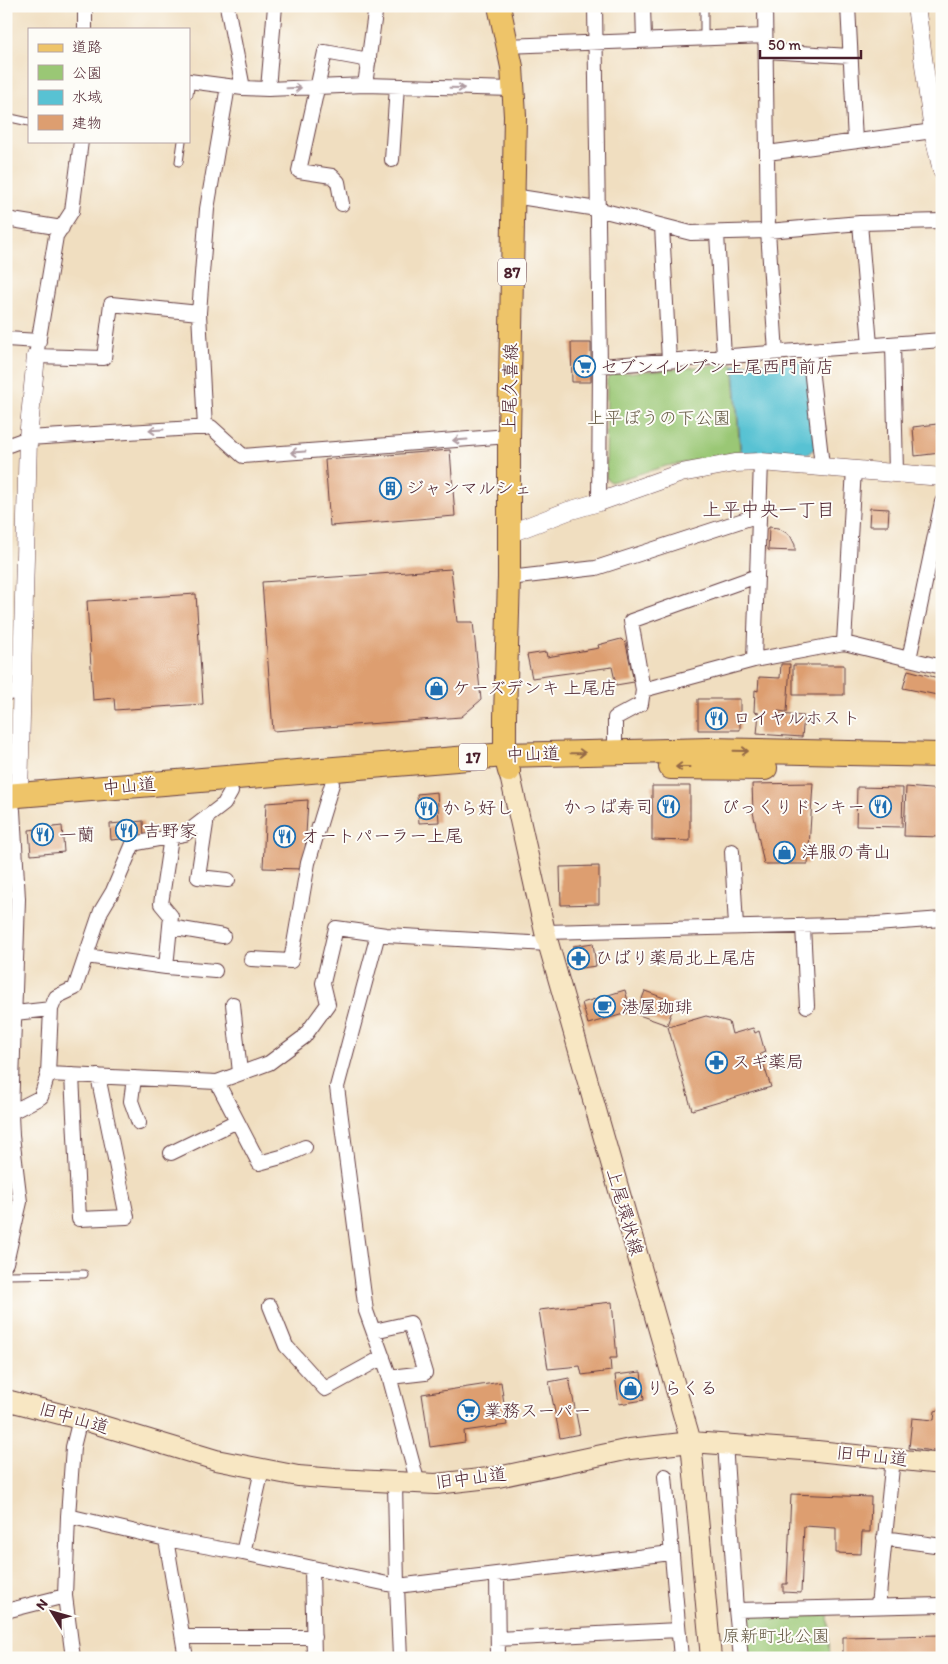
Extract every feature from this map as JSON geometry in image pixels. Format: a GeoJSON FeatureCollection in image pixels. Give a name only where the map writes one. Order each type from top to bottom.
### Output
{"type":"FeatureCollection","features":[{"type":"Feature","properties":{"kind":"highway","name":"中山道"},"geometry":{"type":"LineString","coordinates":[[11,803],[232,792],[332,784],[615,752],[710,750],[942,755]]}},
{"type":"Feature","properties":{"kind":"highway","name":"中山道"},"geometry":{"type":"LineString","coordinates":[[11,803],[507,763],[942,770]]}},
{"type":"Feature","properties":{"kind":"main road","name":"上尾久喜線"},"geometry":{"type":"LineString","coordinates":[[499,6],[512,67],[515,116],[509,436],[507,763]]}},
{"type":"Feature","properties":{"kind":"main road","name":"上尾環状線"},"geometry":{"type":"LineString","coordinates":[[507,763],[547,938],[691,1442],[711,1658]]}},
{"type":"Feature","properties":{"kind":"main road","name":"旧中山道"},"geometry":{"type":"LineString","coordinates":[[6,1400],[80,1418],[216,1460],[262,1470],[298,1476],[396,1483],[436,1484],[498,1477],[630,1449],[691,1442],[725,1443],[942,1464]]}},
{"type":"Feature","properties":{"kind":"street"},"geometry":{"type":"LineString","coordinates":[[84,28],[85,6]]}},
{"type":"Feature","properties":{"kind":"street"},"geometry":{"type":"LineString","coordinates":[[227,6],[243,88]]}},
{"type":"Feature","properties":{"kind":"street"},"geometry":{"type":"LineString","coordinates":[[268,89],[275,6]]}},
{"type":"Feature","properties":{"kind":"street"},"geometry":{"type":"LineString","coordinates":[[365,85],[376,6]]}},
{"type":"Feature","properties":{"kind":"street"},"geometry":{"type":"LineString","coordinates":[[594,6],[600,366],[599,502]]}},
{"type":"Feature","properties":{"kind":"street"},"geometry":{"type":"LineString","coordinates":[[643,6],[644,41]]}},
{"type":"Feature","properties":{"kind":"street"},"geometry":{"type":"LineString","coordinates":[[765,6],[768,231],[776,353]]}},
{"type":"Feature","properties":{"kind":"street"},"geometry":{"type":"LineString","coordinates":[[848,6],[855,141]]}},
{"type":"Feature","properties":{"kind":"street"},"geometry":{"type":"LineString","coordinates":[[916,6],[942,171]]}},
{"type":"Feature","properties":{"kind":"street"},"geometry":{"type":"LineString","coordinates":[[506,46],[765,36]]}},
{"type":"Feature","properties":{"kind":"street"},"geometry":{"type":"LineString","coordinates":[[766,50],[850,56]]}},
{"type":"Feature","properties":{"kind":"street"},"geometry":{"type":"LineString","coordinates":[[342,204],[338,182],[332,176],[299,171],[325,52],[369,60]]}},
{"type":"Feature","properties":{"kind":"street"},"geometry":{"type":"LineString","coordinates":[[190,85],[268,89],[365,85],[513,89]]}},
{"type":"Feature","properties":{"kind":"street"},"geometry":{"type":"LineString","coordinates":[[205,428],[199,313],[206,209],[228,86]]}},
{"type":"Feature","properties":{"kind":"street"},"geometry":{"type":"LineString","coordinates":[[392,160],[397,86]]}},
{"type":"Feature","properties":{"kind":"street"},"geometry":{"type":"LineString","coordinates":[[767,153],[937,131]]}},
{"type":"Feature","properties":{"kind":"street"},"geometry":{"type":"LineString","coordinates":[[6,1263],[20,1202],[8,1115],[10,1014],[18,899],[11,803],[14,692],[29,433],[38,348],[56,236],[72,211],[81,142]]}},
{"type":"Feature","properties":{"kind":"street"},"geometry":{"type":"LineString","coordinates":[[513,196],[597,209],[690,233],[717,234],[860,223],[942,221]]}},
{"type":"Feature","properties":{"kind":"street"},"geometry":{"type":"LineString","coordinates":[[6,220],[62,228]]}},
{"type":"Feature","properties":{"kind":"street"},"geometry":{"type":"LineString","coordinates":[[860,223],[870,345]]}},
{"type":"Feature","properties":{"kind":"street"},"geometry":{"type":"LineString","coordinates":[[662,226],[669,361]]}},
{"type":"Feature","properties":{"kind":"street"},"geometry":{"type":"LineString","coordinates":[[717,234],[724,357]]}},
{"type":"Feature","properties":{"kind":"street"},"geometry":{"type":"LineString","coordinates":[[6,339],[38,348],[104,358],[111,304],[199,313]]}},
{"type":"Feature","properties":{"kind":"street"},"geometry":{"type":"LineString","coordinates":[[600,366],[942,340]]}},
{"type":"Feature","properties":{"kind":"street"},"geometry":{"type":"LineString","coordinates":[[893,344],[896,473]]}},
{"type":"Feature","properties":{"kind":"street"},"geometry":{"type":"LineString","coordinates":[[809,350],[822,466]]}},
{"type":"Feature","properties":{"kind":"street"},"geometry":{"type":"LineString","coordinates":[[6,437],[29,433],[211,427],[244,456],[509,436]]}},
{"type":"Feature","properties":{"kind":"street"},"geometry":{"type":"LineString","coordinates":[[6,446],[29,433]]}},
{"type":"Feature","properties":{"kind":"street"},"geometry":{"type":"LineString","coordinates":[[508,552],[568,511],[681,473],[735,463],[761,462],[822,466],[942,477]]}},
{"type":"Feature","properties":{"kind":"street"},"geometry":{"type":"LineString","coordinates":[[754,660],[761,462]]}},
{"type":"Feature","properties":{"kind":"street"},"geometry":{"type":"LineString","coordinates":[[844,643],[854,469]]}},
{"type":"Feature","properties":{"kind":"street"},"geometry":{"type":"LineString","coordinates":[[909,659],[942,502]]}},
{"type":"Feature","properties":{"kind":"street"},"geometry":{"type":"LineString","coordinates":[[508,552],[596,568],[759,515]]}},
{"type":"Feature","properties":{"kind":"street"},"geometry":{"type":"LineString","coordinates":[[615,752],[615,718],[641,704],[643,690],[631,621],[757,576]]}},
{"type":"Feature","properties":{"kind":"street"},"geometry":{"type":"LineString","coordinates":[[643,690],[754,660],[844,643],[942,667]]}},
{"type":"Feature","properties":{"kind":"street"},"geometry":{"type":"LineString","coordinates":[[251,960],[291,960],[308,863],[332,784]]}},
{"type":"Feature","properties":{"kind":"street"},"geometry":{"type":"LineString","coordinates":[[8,1115],[41,1097],[48,1074],[51,1009],[56,997],[75,988],[101,911],[113,891],[133,844],[185,834],[224,804],[232,792]]}},
{"type":"Feature","properties":{"kind":"street"},"geometry":{"type":"LineString","coordinates":[[207,817],[198,877],[228,880]]}},
{"type":"Feature","properties":{"kind":"street"},"geometry":{"type":"LineString","coordinates":[[166,966],[171,916],[161,904],[171,837]]}},
{"type":"Feature","properties":{"kind":"street"},"geometry":{"type":"LineString","coordinates":[[732,851],[736,928]]}},
{"type":"Feature","properties":{"kind":"street"},"geometry":{"type":"LineString","coordinates":[[48,1074],[217,1082],[268,1063],[304,1037],[328,1004],[323,983],[336,928],[378,934],[547,938],[736,928],[876,924],[942,919]]}},
{"type":"Feature","properties":{"kind":"street"},"geometry":{"type":"LineString","coordinates":[[803,926],[807,1006]]}},
{"type":"Feature","properties":{"kind":"street"},"geometry":{"type":"LineString","coordinates":[[170,927],[223,936]]}},
{"type":"Feature","properties":{"kind":"street"},"geometry":{"type":"LineString","coordinates":[[378,934],[337,1087],[366,1311],[390,1377],[418,1484]]}},
{"type":"Feature","properties":{"kind":"street"},"geometry":{"type":"LineString","coordinates":[[86,956],[215,971]]}},
{"type":"Feature","properties":{"kind":"street"},"geometry":{"type":"LineString","coordinates":[[233,1004],[240,1073]]}},
{"type":"Feature","properties":{"kind":"street"},"geometry":{"type":"LineString","coordinates":[[10,1014],[51,1009]]}},
{"type":"Feature","properties":{"kind":"street"},"geometry":{"type":"LineString","coordinates":[[72,1075],[79,1218],[127,1217],[98,1076]]}},
{"type":"Feature","properties":{"kind":"street"},"geometry":{"type":"LineString","coordinates":[[134,1078],[131,1101],[139,1123]]}},
{"type":"Feature","properties":{"kind":"street"},"geometry":{"type":"LineString","coordinates":[[217,1082],[258,1163],[285,1156],[304,1147]]}},
{"type":"Feature","properties":{"kind":"street"},"geometry":{"type":"LineString","coordinates":[[171,1153],[237,1121]]}},
{"type":"Feature","properties":{"kind":"street"},"geometry":{"type":"LineString","coordinates":[[270,1306],[286,1346],[325,1389],[383,1357]]}},
{"type":"Feature","properties":{"kind":"street"},"geometry":{"type":"LineString","coordinates":[[374,1332],[410,1323],[425,1373],[390,1377]]}},
{"type":"Feature","properties":{"kind":"street"},"geometry":{"type":"LineString","coordinates":[[73,1658],[66,1596],[68,1516],[73,1447],[80,1418]]}},
{"type":"Feature","properties":{"kind":"street"},"geometry":{"type":"LineString","coordinates":[[725,1443],[741,1658]]}},
{"type":"Feature","properties":{"kind":"street"},"geometry":{"type":"LineString","coordinates":[[878,1606],[893,1458]]}},
{"type":"Feature","properties":{"kind":"street"},"geometry":{"type":"LineString","coordinates":[[243,1553],[262,1470]]}},
{"type":"Feature","properties":{"kind":"street"},"geometry":{"type":"LineString","coordinates":[[665,1476],[680,1658]]}},
{"type":"Feature","properties":{"kind":"street"},"geometry":{"type":"LineString","coordinates":[[396,1483],[400,1658]]}},
{"type":"Feature","properties":{"kind":"street"},"geometry":{"type":"LineString","coordinates":[[68,1516],[166,1539],[243,1553],[397,1586],[671,1553]]}},
{"type":"Feature","properties":{"kind":"street"},"geometry":{"type":"LineString","coordinates":[[884,1538],[942,1546]]}},
{"type":"Feature","properties":{"kind":"street"},"geometry":{"type":"LineString","coordinates":[[166,1539],[186,1658]]}},
{"type":"Feature","properties":{"kind":"street"},"geometry":{"type":"LineString","coordinates":[[312,1569],[314,1658]]}},
{"type":"Feature","properties":{"kind":"street"},"geometry":{"type":"LineString","coordinates":[[497,1574],[498,1658]]}},
{"type":"Feature","properties":{"kind":"street"},"geometry":{"type":"LineString","coordinates":[[6,1612],[66,1596]]}},
{"type":"Feature","properties":{"kind":"street"},"geometry":{"type":"LineString","coordinates":[[736,1610],[942,1606]]}},
{"type":"Feature","properties":{"kind":"street"},"geometry":{"type":"LineString","coordinates":[[498,1639],[678,1630]]}},
{"type":"Feature","properties":{"kind":"street"},"geometry":{"type":"LineString","coordinates":[[183,1637],[314,1637]]}},
{"type":"Feature","properties":{"kind":"lane"},"geometry":{"type":"LineString","coordinates":[[704,6],[704,38]]}},
{"type":"Feature","properties":{"kind":"lane"},"geometry":{"type":"LineString","coordinates":[[6,117],[28,122]]}},
{"type":"Feature","properties":{"kind":"lane"},"geometry":{"type":"LineString","coordinates":[[179,162],[182,142]]}},
{"type":"Feature","properties":{"kind":"lane"},"geometry":{"type":"LineString","coordinates":[[6,1275],[84,1274]]}},
{"type":"Feature","properties":{"kind":"green space","name":"上平ぼうの下公園"},"geometry":{"type":"Polygon","coordinates":[[[733,364],[740,453],[666,466],[611,482],[606,478],[607,379],[611,374],[733,364]]]}},
{"type":"Feature","properties":{"kind":"green space","name":"原新町北公園"},"geometry":{"type":"Polygon","coordinates":[[[828,1613],[830,1658],[745,1658],[742,1619],[746,1615],[828,1613]]]}},
{"type":"Feature","properties":{"kind":"water"},"geometry":{"type":"Polygon","coordinates":[[[809,360],[816,447],[808,454],[741,453],[734,365],[809,360]]]}},
{"type":"Feature","properties":{"kind":"building"},"geometry":{"type":"Polygon","coordinates":[[[571,343],[591,343],[591,382],[572,382],[571,343]]]}},
{"type":"Feature","properties":{"kind":"building"},"geometry":{"type":"Polygon","coordinates":[[[937,424],[940,453],[915,456],[913,427],[937,424]]]}},
{"type":"Feature","properties":{"kind":"building","name":"ジャンマルシェ"},"geometry":{"type":"Polygon","coordinates":[[[450,450],[455,516],[330,526],[325,460],[450,450]]]}},
{"type":"Feature","properties":{"kind":"building"},"geometry":{"type":"Polygon","coordinates":[[[870,508],[889,509],[888,526],[869,526],[870,508]]]}},
{"type":"Feature","properties":{"kind":"building"},"geometry":{"type":"Polygon","coordinates":[[[769,527],[778,528],[790,535],[795,545],[795,551],[768,550],[769,527]]]}},
{"type":"Feature","properties":{"kind":"building"},"geometry":{"type":"Polygon","coordinates":[[[451,569],[457,622],[473,622],[481,700],[461,717],[273,731],[262,582],[451,569]]]}},
{"type":"Feature","properties":{"kind":"building"},"geometry":{"type":"Polygon","coordinates":[[[196,594],[203,704],[115,710],[114,698],[93,700],[87,601],[196,594]]]}},
{"type":"Feature","properties":{"kind":"building"},"geometry":{"type":"Polygon","coordinates":[[[621,639],[626,644],[634,682],[616,685],[612,667],[532,678],[527,655],[546,652],[547,657],[599,648],[598,645],[621,639]]]}},
{"type":"Feature","properties":{"kind":"building"},"geometry":{"type":"Polygon","coordinates":[[[781,664],[790,664],[787,712],[778,711],[778,714],[804,716],[802,737],[757,734],[759,713],[754,712],[755,690],[758,691],[759,677],[780,678],[781,664]]]}},
{"type":"Feature","properties":{"kind":"building"},"geometry":{"type":"Polygon","coordinates":[[[793,665],[844,665],[844,695],[793,695],[793,665]]]}},
{"type":"Feature","properties":{"kind":"building"},"geometry":{"type":"Polygon","coordinates":[[[908,670],[942,679],[942,696],[903,688],[908,670]]]}},
{"type":"Feature","properties":{"kind":"building"},"geometry":{"type":"Polygon","coordinates":[[[698,699],[740,699],[740,730],[698,730],[698,699]]]}},
{"type":"Feature","properties":{"kind":"building"},"geometry":{"type":"Polygon","coordinates":[[[813,783],[808,864],[764,864],[753,812],[752,784],[813,783]]]}},
{"type":"Feature","properties":{"kind":"building"},"geometry":{"type":"Polygon","coordinates":[[[652,786],[690,786],[690,841],[652,840],[652,786]]]}},
{"type":"Feature","properties":{"kind":"building"},"geometry":{"type":"Polygon","coordinates":[[[857,787],[903,788],[902,827],[856,826],[857,787]]]}},
{"type":"Feature","properties":{"kind":"building"},"geometry":{"type":"Polygon","coordinates":[[[906,787],[942,790],[942,837],[904,836],[906,787]]]}},
{"type":"Feature","properties":{"kind":"building"},"geometry":{"type":"Polygon","coordinates":[[[437,792],[439,822],[419,823],[417,794],[437,792]]]}},
{"type":"Feature","properties":{"kind":"building","name":"オートパーラー上尾"},"geometry":{"type":"Polygon","coordinates":[[[308,800],[304,869],[263,868],[266,803],[308,800]]]}},
{"type":"Feature","properties":{"kind":"building"},"geometry":{"type":"Polygon","coordinates":[[[143,821],[144,837],[111,840],[110,824],[143,821]]]}},
{"type":"Feature","properties":{"kind":"building"},"geometry":{"type":"Polygon","coordinates":[[[62,826],[64,852],[31,855],[29,830],[62,826]]]}},
{"type":"Feature","properties":{"kind":"building"},"geometry":{"type":"Polygon","coordinates":[[[12,845],[13,900],[8,901],[9,905],[6,906],[6,846],[12,845]]]}},
{"type":"Feature","properties":{"kind":"building"},"geometry":{"type":"Polygon","coordinates":[[[599,866],[599,904],[561,905],[560,867],[599,866]]]}},
{"type":"Feature","properties":{"kind":"building"},"geometry":{"type":"Polygon","coordinates":[[[593,943],[596,966],[574,969],[571,952],[574,952],[573,946],[593,943]]]}},
{"type":"Feature","properties":{"kind":"building"},"geometry":{"type":"Polygon","coordinates":[[[625,990],[631,1012],[588,1024],[582,1003],[625,990]]]}},
{"type":"Feature","properties":{"kind":"building"},"geometry":{"type":"Polygon","coordinates":[[[645,991],[675,1002],[667,1025],[636,1014],[645,991]]]}},
{"type":"Feature","properties":{"kind":"building"},"geometry":{"type":"Polygon","coordinates":[[[706,1016],[729,1022],[732,1034],[753,1028],[755,1033],[759,1031],[765,1052],[760,1054],[771,1087],[692,1110],[668,1027],[706,1016]]]}},
{"type":"Feature","properties":{"kind":"building"},"geometry":{"type":"Polygon","coordinates":[[[612,1302],[617,1358],[610,1358],[611,1371],[582,1375],[580,1366],[548,1369],[539,1310],[612,1302]]]}},
{"type":"Feature","properties":{"kind":"building"},"geometry":{"type":"Polygon","coordinates":[[[641,1372],[644,1400],[619,1404],[615,1375],[641,1372]]]}},
{"type":"Feature","properties":{"kind":"building"},"geometry":{"type":"Polygon","coordinates":[[[569,1378],[580,1434],[560,1438],[549,1382],[569,1378]]]}},
{"type":"Feature","properties":{"kind":"building"},"geometry":{"type":"Polygon","coordinates":[[[501,1382],[507,1425],[464,1431],[465,1442],[430,1447],[422,1394],[501,1382]]]}},
{"type":"Feature","properties":{"kind":"building"},"geometry":{"type":"Polygon","coordinates":[[[942,1409],[942,1452],[909,1448],[912,1418],[934,1420],[935,1411],[942,1409]]]}},
{"type":"Feature","properties":{"kind":"building"},"geometry":{"type":"Polygon","coordinates":[[[791,1494],[871,1497],[870,1532],[862,1532],[861,1554],[836,1553],[836,1528],[804,1526],[801,1593],[783,1592],[783,1584],[787,1584],[791,1494]]]}},
{"type":"Feature","properties":{"kind":"building"},"geometry":{"type":"Polygon","coordinates":[[[942,1635],[942,1658],[843,1658],[843,1637],[942,1635]]]}},
{"type":"Feature","properties":{"kind":"place","name":"セブンイレブン上尾西門前店"},"geometry":{"type":"Point","coordinates":[584,367]}},
{"type":"Feature","properties":{"kind":"place","name":"ジャンマルシェ"},"geometry":{"type":"Point","coordinates":[390,488]}},
{"type":"Feature","properties":{"kind":"place","name":"ケーズデンキ 上尾店"},"geometry":{"type":"Point","coordinates":[437,688]}},
{"type":"Feature","properties":{"kind":"place","name":"ロイヤルホスト"},"geometry":{"type":"Point","coordinates":[717,718]}},
{"type":"Feature","properties":{"kind":"place","name":"かっぱ寿司"},"geometry":{"type":"Point","coordinates":[669,807]}},
{"type":"Feature","properties":{"kind":"place","name":"びっくりドンキー"},"geometry":{"type":"Point","coordinates":[881,807]}},
{"type":"Feature","properties":{"kind":"place","name":"から好し"},"geometry":{"type":"Point","coordinates":[426,808]}},
{"type":"Feature","properties":{"kind":"place","name":"吉野家"},"geometry":{"type":"Point","coordinates":[127,831]}},
{"type":"Feature","properties":{"kind":"place","name":"一蘭"},"geometry":{"type":"Point","coordinates":[43,835]}},
{"type":"Feature","properties":{"kind":"place","name":"オートパーラー上尾"},"geometry":{"type":"Point","coordinates":[285,836]}},
{"type":"Feature","properties":{"kind":"place","name":"洋服の青山"},"geometry":{"type":"Point","coordinates":[785,852]}},
{"type":"Feature","properties":{"kind":"place","name":"ひばり薬局北上尾店"},"geometry":{"type":"Point","coordinates":[579,958]}},
{"type":"Feature","properties":{"kind":"place","name":"港屋珈琲"},"geometry":{"type":"Point","coordinates":[605,1007]}},
{"type":"Feature","properties":{"kind":"place","name":"スギ薬局"},"geometry":{"type":"Point","coordinates":[716,1062]}},
{"type":"Feature","properties":{"kind":"place","name":"りらくる"},"geometry":{"type":"Point","coordinates":[630,1388]}},
{"type":"Feature","properties":{"kind":"place","name":"業務スーパー"},"geometry":{"type":"Point","coordinates":[468,1411]}},
{"type":"Feature","properties":{"kind":"district","name":"上平中央一丁目"},"geometry":{"type":"Point","coordinates":[769,509]}}]}
